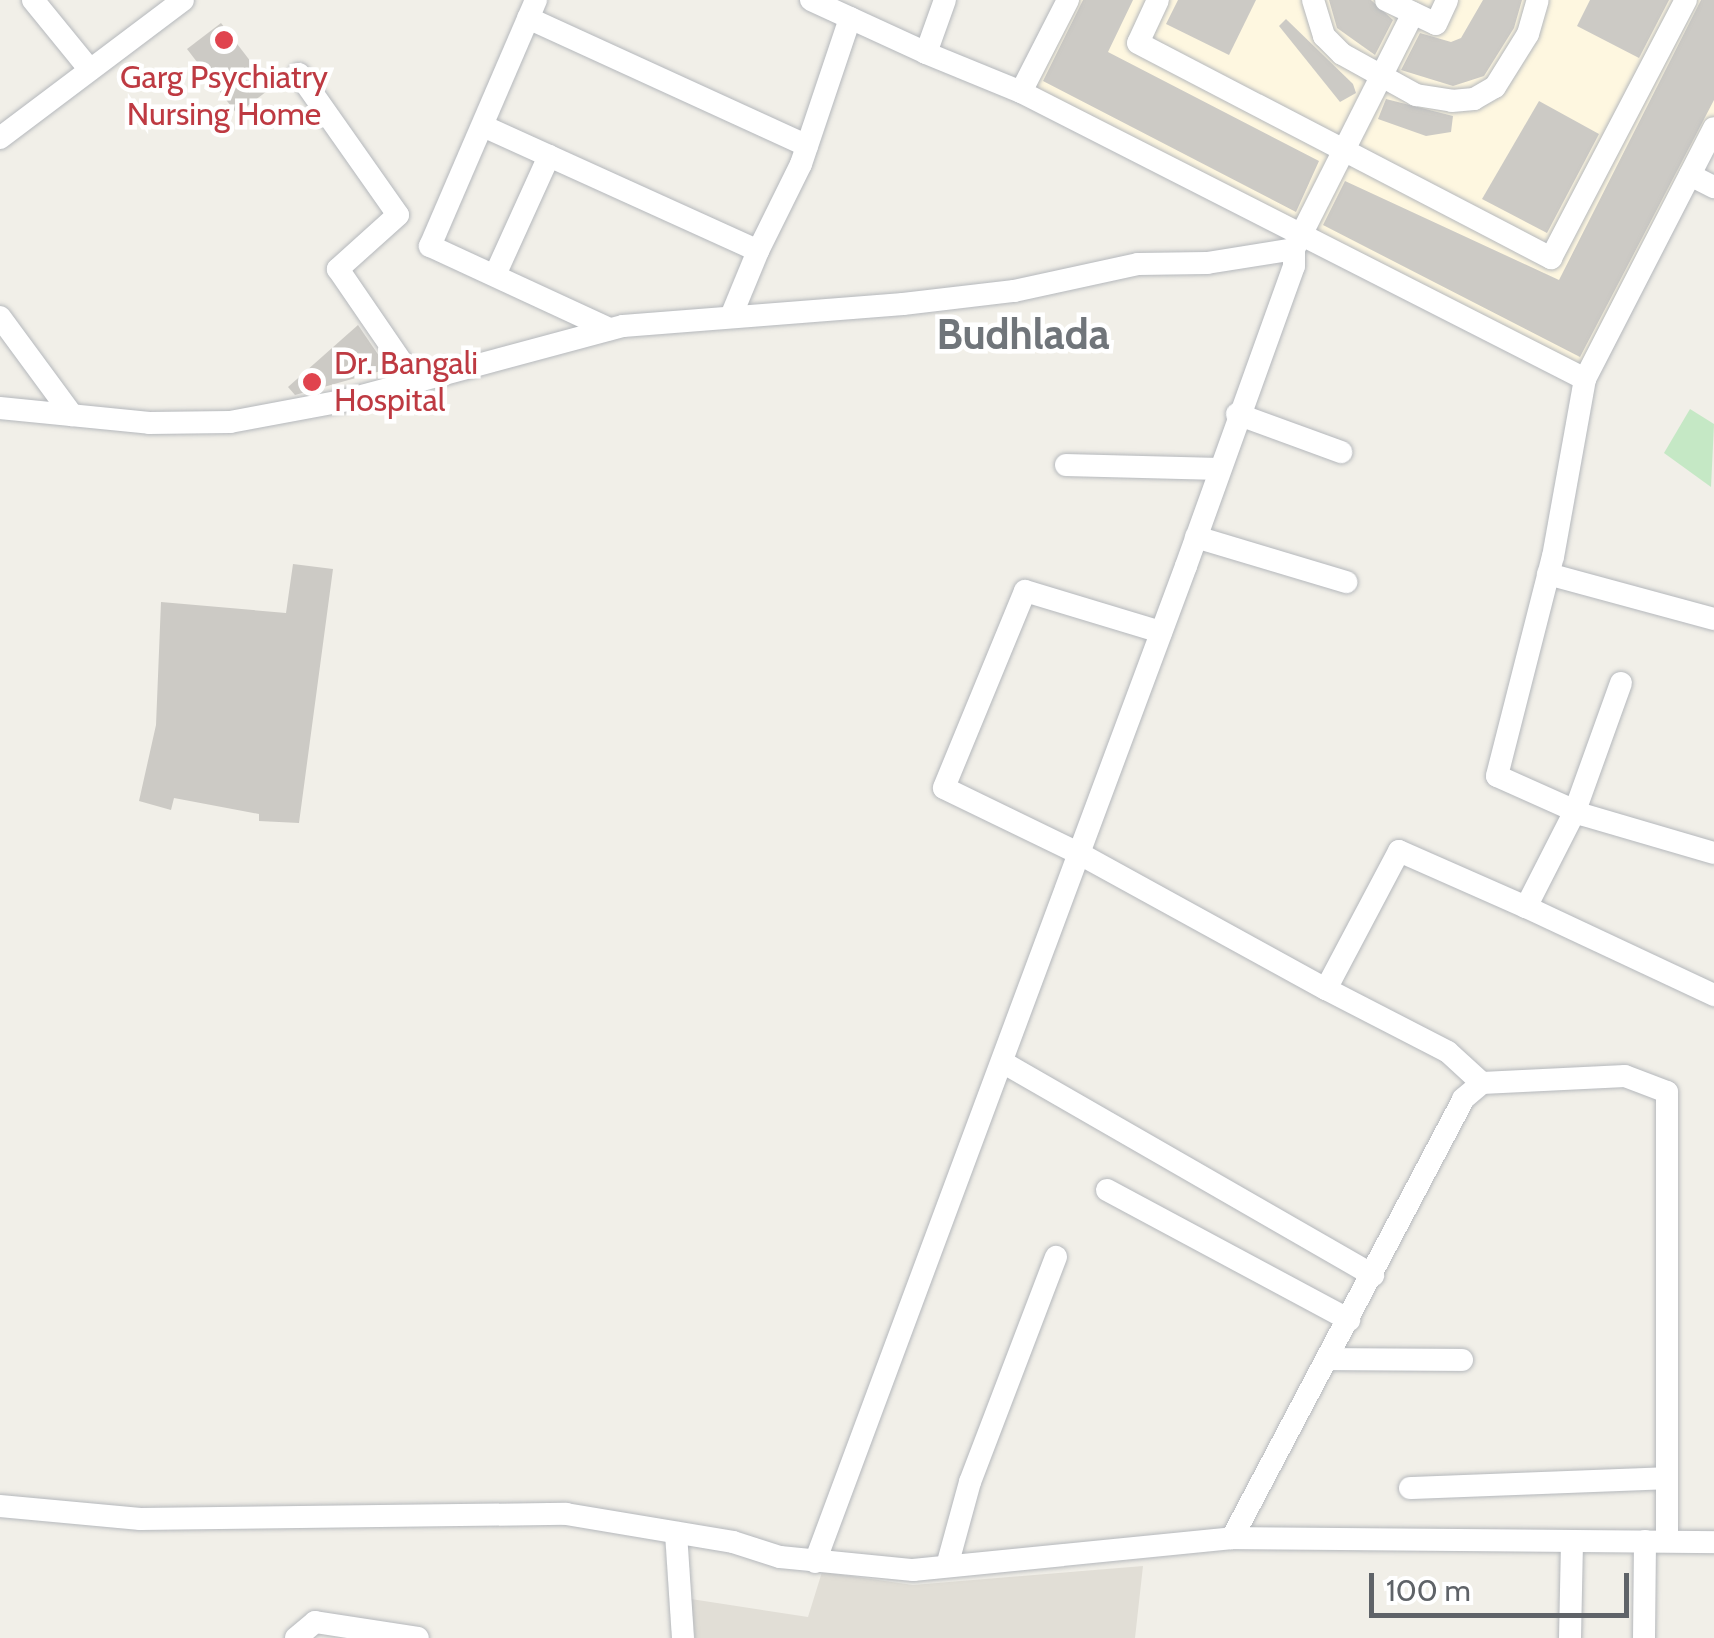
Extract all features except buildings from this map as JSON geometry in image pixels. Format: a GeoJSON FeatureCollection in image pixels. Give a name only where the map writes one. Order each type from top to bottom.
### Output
{"type":"FeatureCollection","features":[{"type":"Feature","properties":{"kind":"street"},"geometry":{"type":"LineString","coordinates":[[33,0],[90,70]]}},
{"type":"Feature","properties":{"kind":"street"},"geometry":{"type":"LineString","coordinates":[[0,138],[183,0]]}},
{"type":"Feature","properties":{"kind":"street"},"geometry":{"type":"LineString","coordinates":[[811,0],[1021,92],[1299,242],[1585,379]]}},
{"type":"Feature","properties":{"kind":"street"},"geometry":{"type":"LineString","coordinates":[[926,53],[945,0]]}},
{"type":"Feature","properties":{"kind":"street"},"geometry":{"type":"LineString","coordinates":[[1021,92],[1068,0]]}},
{"type":"Feature","properties":{"kind":"street"},"geometry":{"type":"LineString","coordinates":[[1158,0],[1138,42],[1551,258],[1686,0]]}},
{"type":"Feature","properties":{"kind":"street"},"geometry":{"type":"LineString","coordinates":[[1313,0],[1324,36],[1381,76],[1437,101],[1474,99],[1512,66],[1538,0]]}},
{"type":"Feature","properties":{"kind":"street"},"geometry":{"type":"LineString","coordinates":[[1386,0],[1436,24],[1448,0]]}},
{"type":"Feature","properties":{"kind":"street"},"geometry":{"type":"LineString","coordinates":[[430,246],[532,9],[807,146]]}},
{"type":"Feature","properties":{"kind":"street"},"geometry":{"type":"LineString","coordinates":[[816,1562],[1162,632],[1237,414],[1294,266],[1299,242],[1413,13]]}},
{"type":"Feature","properties":{"kind":"street"},"geometry":{"type":"LineString","coordinates":[[732,314],[807,146],[850,18]]}},
{"type":"Feature","properties":{"kind":"street"},"geometry":{"type":"LineString","coordinates":[[299,74],[398,215],[430,246],[610,329]]}},
{"type":"Feature","properties":{"kind":"street"},"geometry":{"type":"LineString","coordinates":[[483,126],[758,252]]}},
{"type":"Feature","properties":{"kind":"street"},"geometry":{"type":"LineString","coordinates":[[1714,128],[1585,379],[1548,574],[1498,776],[1575,811],[1714,853]]}},
{"type":"Feature","properties":{"kind":"street"},"geometry":{"type":"LineString","coordinates":[[495,275],[548,156]]}},
{"type":"Feature","properties":{"kind":"street"},"geometry":{"type":"LineString","coordinates":[[1690,175],[1714,187]]}},
{"type":"Feature","properties":{"kind":"street"},"geometry":{"type":"LineString","coordinates":[[398,215],[338,269],[416,383]]}},
{"type":"Feature","properties":{"kind":"street"},"geometry":{"type":"LineString","coordinates":[[0,408],[190,425],[230,422],[416,383],[610,329],[732,314],[1014,292],[1138,264],[1207,263],[1299,242]]}},
{"type":"Feature","properties":{"kind":"street"},"geometry":{"type":"LineString","coordinates":[[0,318],[72,415]]}},
{"type":"Feature","properties":{"kind":"street"},"geometry":{"type":"LineString","coordinates":[[1237,414],[1341,452]]}},
{"type":"Feature","properties":{"kind":"street"},"geometry":{"type":"LineString","coordinates":[[1066,465],[1219,468]]}},
{"type":"Feature","properties":{"kind":"street"},"geometry":{"type":"LineString","coordinates":[[1196,537],[1346,582]]}},
{"type":"Feature","properties":{"kind":"street"},"geometry":{"type":"LineString","coordinates":[[1548,574],[1714,619]]}},
{"type":"Feature","properties":{"kind":"street"},"geometry":{"type":"LineString","coordinates":[[1162,632],[1025,591],[944,788],[1080,854],[1448,1052],[1482,1084]]}},
{"type":"Feature","properties":{"kind":"street"},"geometry":{"type":"LineString","coordinates":[[1526,908],[1575,811],[1621,683]]}},
{"type":"Feature","properties":{"kind":"street"},"geometry":{"type":"LineString","coordinates":[[1326,989],[1399,850],[1714,995]]}},
{"type":"Feature","properties":{"kind":"street"},"geometry":{"type":"LineString","coordinates":[[1004,1063],[1374,1276]]}},
{"type":"Feature","properties":{"kind":"street"},"geometry":{"type":"LineString","coordinates":[[1232,1538],[1374,1276],[1463,1099],[1482,1084],[1625,1076],[1667,1092],[1666,1478],[1644,1638]]}},
{"type":"Feature","properties":{"kind":"street"},"geometry":{"type":"LineString","coordinates":[[1107,1190],[1349,1320]]}},
{"type":"Feature","properties":{"kind":"street"},"geometry":{"type":"LineString","coordinates":[[948,1566],[970,1482],[1056,1257]]}},
{"type":"Feature","properties":{"kind":"street"},"geometry":{"type":"LineString","coordinates":[[1328,1359],[1462,1360]]}},
{"type":"Feature","properties":{"kind":"street"},"geometry":{"type":"LineString","coordinates":[[1410,1488],[1666,1478]]}},
{"type":"Feature","properties":{"kind":"street"},"geometry":{"type":"LineString","coordinates":[[0,1506],[140,1519],[566,1514],[676,1532],[816,1562],[948,1566],[1232,1538],[1714,1542]]}},
{"type":"Feature","properties":{"kind":"street"},"geometry":{"type":"LineString","coordinates":[[676,1532],[683,1638]]}},
{"type":"Feature","properties":{"kind":"street"},"geometry":{"type":"LineString","coordinates":[[1570,1638],[1572,1542]]}},
{"type":"Feature","properties":{"kind":"street"},"geometry":{"type":"LineString","coordinates":[[296,1638],[315,1622],[418,1638]]}},
{"type":"Feature","properties":{"kind":"shaded area"},"geometry":{"type":"Polygon","coordinates":[[[1070,0],[1714,0],[1714,124],[1584,377],[1023,92],[1070,0]]]}},
{"type":"Feature","properties":{"kind":"shaded area"},"geometry":{"type":"Polygon","coordinates":[[[1143,1566],[1135,1638],[695,1638],[691,1599],[808,1617],[822,1572],[913,1585],[1143,1566]]]}},
{"type":"Feature","properties":{"kind":"green space"},"geometry":{"type":"Polygon","coordinates":[[[1690,409],[1714,424],[1711,487],[1664,453],[1690,409]]]}},
{"type":"Feature","properties":{"kind":"place","name":"Garg Psychiatry Nursing Home"},"geometry":{"type":"Point","coordinates":[224,40]}},
{"type":"Feature","properties":{"kind":"place","name":"Dr. Bangali Hospital"},"geometry":{"type":"Point","coordinates":[312,382]}},
{"type":"Feature","properties":{"kind":"district","name":"Budhlada"},"geometry":{"type":"Point","coordinates":[1023,334]}}]}
